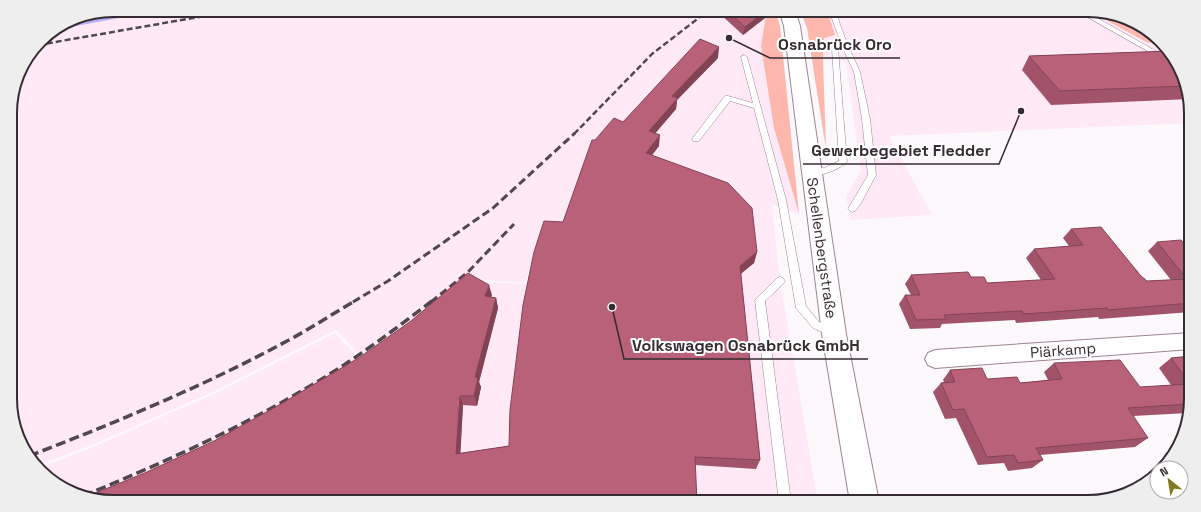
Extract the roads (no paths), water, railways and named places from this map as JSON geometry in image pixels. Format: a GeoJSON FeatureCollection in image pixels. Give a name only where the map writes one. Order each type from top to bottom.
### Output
{"type":"FeatureCollection","features":[{"type":"Feature","properties":{"kind":"street","name":"Schellenbergstraße"},"geometry":{"type":"LineString","coordinates":[[789,17],[792,26],[834,334],[864,495]]}},
{"type":"Feature","properties":{"kind":"street","name":"Piärkamp"},"geometry":{"type":"LineString","coordinates":[[935,359],[1184,341]]}},
{"type":"Feature","properties":{"kind":"lane"},"geometry":{"type":"LineString","coordinates":[[834,17],[857,72],[866,120],[872,174],[858,201],[852,209]]}},
{"type":"Feature","properties":{"kind":"lane"},"geometry":{"type":"LineString","coordinates":[[1091,17],[1162,58],[1166,57]]}},
{"type":"Feature","properties":{"kind":"lane"},"geometry":{"type":"LineString","coordinates":[[812,172],[826,171],[843,162],[834,48],[842,38]]}},
{"type":"Feature","properties":{"kind":"lane"},"geometry":{"type":"LineString","coordinates":[[744,57],[782,200],[801,308],[816,325],[834,334]]}},
{"type":"Feature","properties":{"kind":"lane"},"geometry":{"type":"LineString","coordinates":[[696,139],[728,98],[758,107]]}},
{"type":"Feature","properties":{"kind":"lane"},"geometry":{"type":"LineString","coordinates":[[780,281],[760,300],[783,495]]}},
{"type":"Feature","properties":{"kind":"water"},"geometry":{"type":"Polygon","coordinates":[[[125,17],[70,27],[88,20],[125,17]]]}},
{"type":"Feature","properties":{"kind":"railway"},"geometry":{"type":"LineString","coordinates":[[48,43],[199,17]]}},
{"type":"Feature","properties":{"kind":"railway"},"geometry":{"type":"LineString","coordinates":[[575,133],[652,54],[700,17]]}},
{"type":"Feature","properties":{"kind":"railway"},"geometry":{"type":"LineString","coordinates":[[353,302],[388,281],[493,208],[575,133]]}},
{"type":"Feature","properties":{"kind":"railway"},"geometry":{"type":"LineString","coordinates":[[431,302],[468,272],[514,224]]}},
{"type":"Feature","properties":{"kind":"railway"},"geometry":{"type":"LineString","coordinates":[[34,454],[127,417],[224,373],[296,336],[355,301]]}},
{"type":"Feature","properties":{"kind":"railway"},"geometry":{"type":"LineString","coordinates":[[91,492],[184,452],[281,403],[344,365],[432,301]]}},
{"type":"Feature","properties":{"kind":"place","name":"Osnabrück Oro"},"geometry":{"type":"Point","coordinates":[729,38]}},
{"type":"Feature","properties":{"kind":"place","name":"Gewerbegebiet Fledder"},"geometry":{"type":"Point","coordinates":[1021,111]}},
{"type":"Feature","properties":{"kind":"place","name":"Volkswagen Osnabrück GmbH"},"geometry":{"type":"Point","coordinates":[612,307]}}]}
